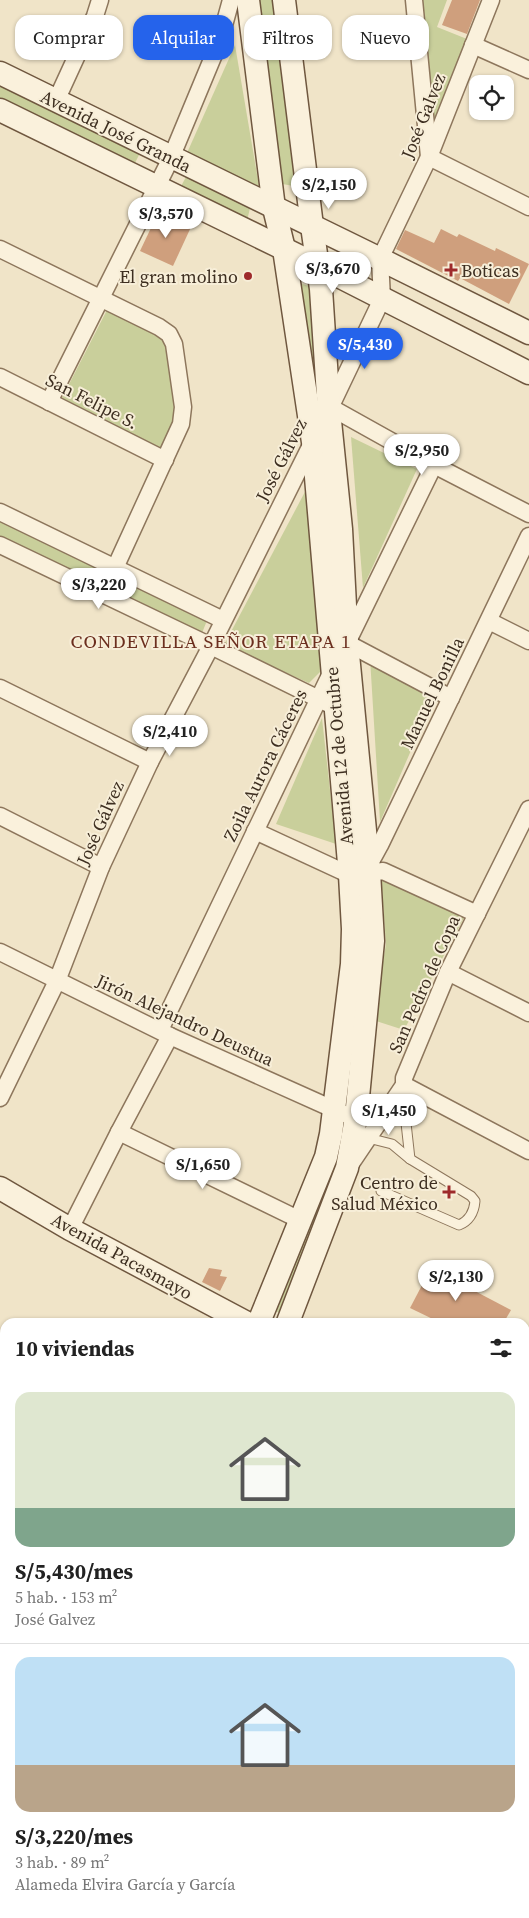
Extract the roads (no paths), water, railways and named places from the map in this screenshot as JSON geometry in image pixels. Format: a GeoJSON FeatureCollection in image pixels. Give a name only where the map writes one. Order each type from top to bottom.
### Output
{"type":"FeatureCollection","features":[{"type":"Feature","properties":{"kind":"main road","name":"Avenida 12 de Octubre"},"geometry":{"type":"LineString","coordinates":[[248,0],[274,208],[284,250],[313,442],[332,672],[326,703],[362,871],[373,941],[356,1118],[347,1168],[290,1318]]}},
{"type":"Feature","properties":{"kind":"main road","name":"Avenida 12 de Octubre"},"geometry":{"type":"LineString","coordinates":[[261,1318],[302,1221],[326,1156],[334,1111],[352,964],[353,929],[362,871],[341,528],[319,266],[312,226],[284,0]]}},
{"type":"Feature","properties":{"kind":"main road","name":"Avenida José Granda"},"geometry":{"type":"LineString","coordinates":[[0,73],[529,334]]}},
{"type":"Feature","properties":{"kind":"main road","name":"Avenida José Granda"},"geometry":{"type":"LineString","coordinates":[[0,110],[319,266],[529,373]]}},
{"type":"Feature","properties":{"kind":"main road","name":"Avenida Pacasmayo"},"geometry":{"type":"LineString","coordinates":[[0,1188],[70,1229],[237,1318]]}},
{"type":"Feature","properties":{"kind":"street"},"geometry":{"type":"LineString","coordinates":[[56,101],[95,16],[100,0]]}},
{"type":"Feature","properties":{"kind":"street"},"geometry":{"type":"LineString","coordinates":[[49,402],[171,158],[220,40],[231,0]]}},
{"type":"Feature","properties":{"kind":"street"},"geometry":{"type":"LineString","coordinates":[[414,0],[429,157],[529,207]]}},
{"type":"Feature","properties":{"kind":"street","name":"José Galvez"},"geometry":{"type":"LineString","coordinates":[[330,409],[382,299],[380,259],[429,157],[491,0]]}},
{"type":"Feature","properties":{"kind":"street"},"geometry":{"type":"LineString","coordinates":[[473,45],[529,70]]}},
{"type":"Feature","properties":{"kind":"street"},"geometry":{"type":"LineString","coordinates":[[0,249],[159,327],[169,334],[174,344],[183,407],[181,424],[115,568]]}},
{"type":"Feature","properties":{"kind":"street","name":"San Felipe S."},"geometry":{"type":"LineString","coordinates":[[0,377],[165,460]]}},
{"type":"Feature","properties":{"kind":"street"},"geometry":{"type":"LineString","coordinates":[[330,409],[529,514]]}},
{"type":"Feature","properties":{"kind":"street","name":"José Gálvez"},"geometry":{"type":"LineString","coordinates":[[0,1098],[57,981],[101,867],[150,762],[211,646],[330,409]]}},
{"type":"Feature","properties":{"kind":"street"},"geometry":{"type":"LineString","coordinates":[[332,672],[434,465]]}},
{"type":"Feature","properties":{"kind":"street"},"geometry":{"type":"LineString","coordinates":[[0,512],[223,620]]}},
{"type":"Feature","properties":{"kind":"street","name":"Manuel Bonilla"},"geometry":{"type":"LineString","coordinates":[[362,871],[380,845],[529,536]]}},
{"type":"Feature","properties":{"kind":"street"},"geometry":{"type":"LineString","coordinates":[[1,548],[211,646],[326,703]]}},
{"type":"Feature","properties":{"kind":"street"},"geometry":{"type":"LineString","coordinates":[[489,621],[529,641]]}},
{"type":"Feature","properties":{"kind":"street"},"geometry":{"type":"LineString","coordinates":[[347,644],[451,698]]}},
{"type":"Feature","properties":{"kind":"street"},"geometry":{"type":"LineString","coordinates":[[0,688],[150,762]]}},
{"type":"Feature","properties":{"kind":"street","name":"Zoila Aurora Cáceres"},"geometry":{"type":"LineString","coordinates":[[70,1229],[119,1132],[255,832],[326,703]]}},
{"type":"Feature","properties":{"kind":"street","name":"San Pedro de Copa"},"geometry":{"type":"LineString","coordinates":[[347,1168],[400,1091],[448,972],[529,809]]}},
{"type":"Feature","properties":{"kind":"street"},"geometry":{"type":"LineString","coordinates":[[0,816],[101,867]]}},
{"type":"Feature","properties":{"kind":"street"},"geometry":{"type":"LineString","coordinates":[[255,832],[362,871],[383,872],[477,914]]}},
{"type":"Feature","properties":{"kind":"street","name":"Jirón Alejandro Deustua"},"geometry":{"type":"LineString","coordinates":[[0,952],[165,1033],[334,1111],[356,1118]]}},
{"type":"Feature","properties":{"kind":"street"},"geometry":{"type":"LineString","coordinates":[[448,972],[529,1013]]}},
{"type":"Feature","properties":{"kind":"street"},"geometry":{"type":"LineString","coordinates":[[400,1091],[529,1151]]}},
{"type":"Feature","properties":{"kind":"street"},"geometry":{"type":"LineString","coordinates":[[119,1132],[302,1221]]}},
{"type":"Feature","properties":{"kind":"lane"},"geometry":{"type":"LineString","coordinates":[[400,1091],[405,1114],[410,1159]]}},
{"type":"Feature","properties":{"kind":"lane"},"geometry":{"type":"LineString","coordinates":[[368,1138],[392,1144],[410,1159],[471,1196],[476,1201],[466,1223],[459,1226],[382,1191]]}},
{"type":"Feature","properties":{"kind":"place","name":"Boticas"},"geometry":{"type":"Point","coordinates":[451,270]}},
{"type":"Feature","properties":{"kind":"place","name":"El gran molino"},"geometry":{"type":"Point","coordinates":[248,276]}},
{"type":"Feature","properties":{"kind":"place","name":"Centro de Salud México"},"geometry":{"type":"Point","coordinates":[449,1192]}},
{"type":"Feature","properties":{"kind":"district","name":"CONDEVILLA SEÑOR ETAPA 1"},"geometry":{"type":"Point","coordinates":[211,641]}}]}
